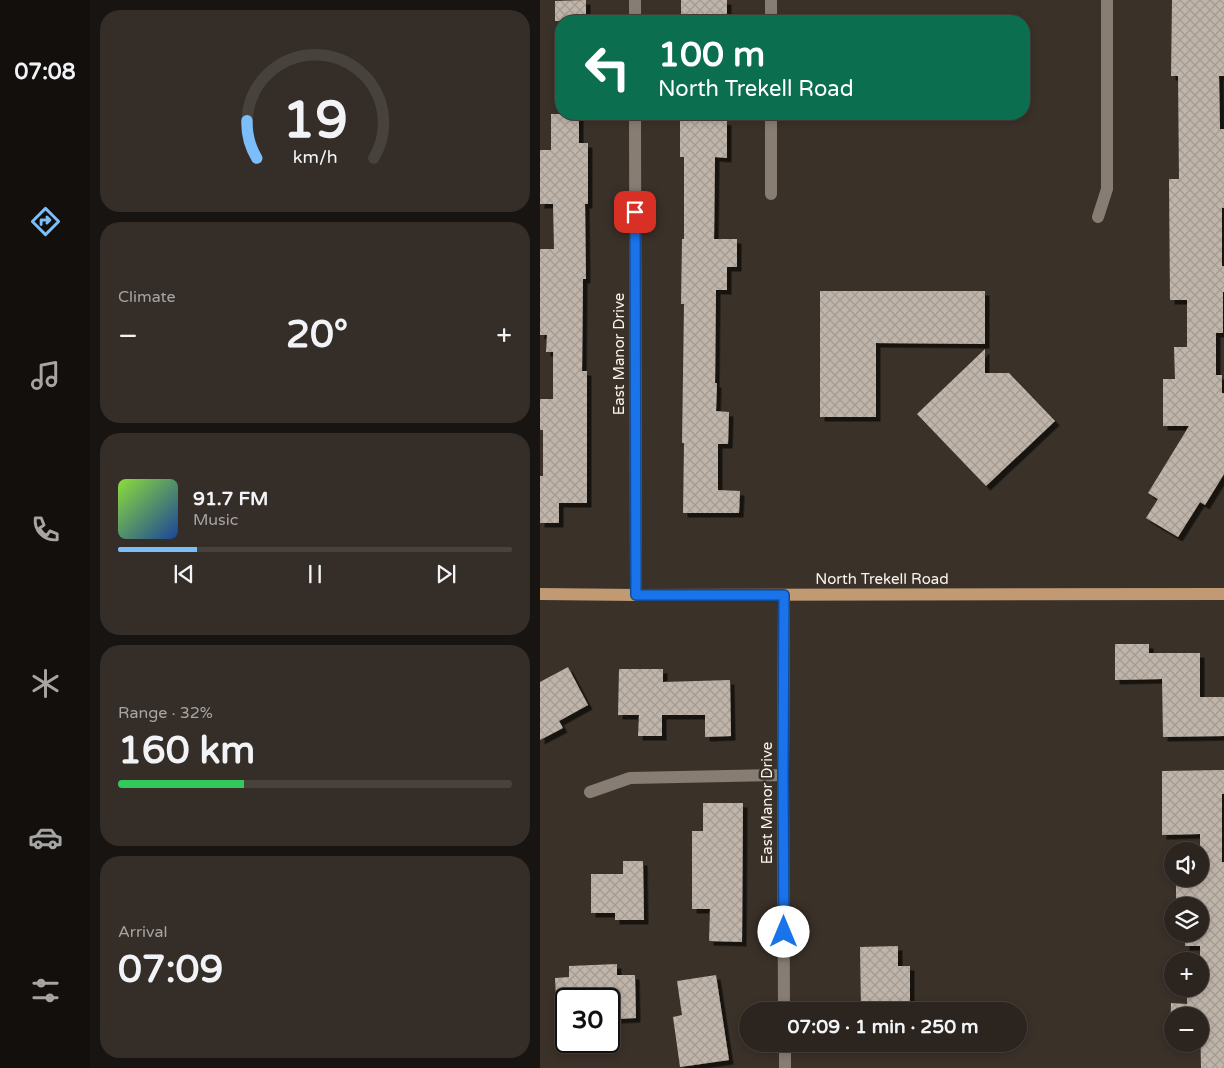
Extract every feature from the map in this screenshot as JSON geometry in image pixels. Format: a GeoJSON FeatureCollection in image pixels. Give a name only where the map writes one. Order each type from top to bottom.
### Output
{"type":"FeatureCollection","features":[{"type":"Feature","properties":{"kind":"main road","name":"North Trekell Road"},"geometry":{"type":"LineString","coordinates":[[540,594],[1224,594]]}},
{"type":"Feature","properties":{"kind":"street"},"geometry":{"type":"LineString","coordinates":[[635,0],[635,15]]}},
{"type":"Feature","properties":{"kind":"street"},"geometry":{"type":"LineString","coordinates":[[771,0],[771,15]]}},
{"type":"Feature","properties":{"kind":"street"},"geometry":{"type":"LineString","coordinates":[[1098,217],[1107,189],[1107,0]]}},
{"type":"Feature","properties":{"kind":"street","name":"East Manor Drive"},"geometry":{"type":"LineString","coordinates":[[635,120],[636,595]]}},
{"type":"Feature","properties":{"kind":"street"},"geometry":{"type":"LineString","coordinates":[[771,120],[771,194]]}},
{"type":"Feature","properties":{"kind":"street","name":"East Manor Drive"},"geometry":{"type":"LineString","coordinates":[[784,595],[784,1002]]}},
{"type":"Feature","properties":{"kind":"street"},"geometry":{"type":"LineString","coordinates":[[590,792],[630,778],[783,775]]}},
{"type":"Feature","properties":{"kind":"street"},"geometry":{"type":"LineString","coordinates":[[785,1052],[785,1068]]}},
{"type":"Feature","properties":{"kind":"building"},"geometry":{"type":"Polygon","coordinates":[[[586,0],[586,15],[555,15],[555,1],[586,0]]]}},
{"type":"Feature","properties":{"kind":"building"},"geometry":{"type":"Polygon","coordinates":[[[681,0],[727,0],[727,15],[681,15],[681,0]]]}},
{"type":"Feature","properties":{"kind":"building"},"geometry":{"type":"Polygon","coordinates":[[[1172,0],[1224,0],[1224,76],[1219,76],[1220,129],[1224,129],[1222,266],[1224,266],[1224,292],[1223,333],[1216,333],[1216,375],[1222,375],[1222,393],[1224,393],[1224,474],[1205,505],[1200,502],[1178,537],[1146,518],[1158,499],[1148,493],[1189,426],[1163,426],[1163,379],[1175,379],[1174,347],[1187,347],[1187,300],[1170,300],[1169,179],[1179,179],[1178,76],[1171,76],[1172,0]]]}},
{"type":"Feature","properties":{"kind":"building"},"geometry":{"type":"Polygon","coordinates":[[[551,114],[555,114],[555,120],[579,120],[579,143],[588,143],[588,204],[585,204],[586,279],[583,279],[582,371],[587,371],[587,503],[559,503],[559,523],[540,523],[540,476],[543,476],[543,430],[540,430],[540,399],[553,399],[553,352],[546,352],[547,335],[540,335],[540,249],[554,249],[553,204],[540,204],[540,150],[551,150],[551,114]]]}},
{"type":"Feature","properties":{"kind":"building"},"geometry":{"type":"Polygon","coordinates":[[[680,120],[727,121],[727,158],[715,157],[714,239],[737,239],[737,267],[727,267],[727,290],[716,290],[716,411],[729,412],[728,444],[718,444],[718,490],[740,491],[739,513],[683,513],[684,304],[681,304],[682,239],[684,239],[684,157],[680,157],[680,120]]]}},
{"type":"Feature","properties":{"kind":"building"},"geometry":{"type":"Polygon","coordinates":[[[820,291],[985,291],[985,344],[876,343],[876,417],[820,417],[820,291]]]}},
{"type":"Feature","properties":{"kind":"building"},"geometry":{"type":"Polygon","coordinates":[[[985,349],[985,373],[1009,373],[1055,421],[986,486],[917,414],[985,349]]]}},
{"type":"Feature","properties":{"kind":"building"},"geometry":{"type":"Polygon","coordinates":[[[1115,644],[1149,644],[1149,653],[1200,653],[1200,697],[1224,697],[1224,736],[1163,737],[1162,679],[1115,680],[1115,644]]]}},
{"type":"Feature","properties":{"kind":"building"},"geometry":{"type":"Polygon","coordinates":[[[568,667],[588,705],[559,721],[563,728],[540,740],[540,682],[568,667]]]}},
{"type":"Feature","properties":{"kind":"building"},"geometry":{"type":"Polygon","coordinates":[[[619,669],[663,669],[663,682],[730,680],[731,736],[705,737],[705,715],[662,715],[662,736],[638,736],[639,715],[618,715],[619,669]]]}},
{"type":"Feature","properties":{"kind":"building"},"geometry":{"type":"Polygon","coordinates":[[[1224,770],[1222,862],[1224,862],[1224,1068],[1201,1068],[1201,1052],[1209,1052],[1209,1007],[1171,1007],[1171,1003],[1187,1004],[1187,997],[1209,997],[1209,952],[1200,952],[1200,946],[1185,946],[1185,942],[1209,942],[1209,897],[1176,897],[1176,887],[1209,887],[1209,842],[1200,842],[1200,834],[1162,835],[1162,771],[1224,770]]]}},
{"type":"Feature","properties":{"kind":"building"},"geometry":{"type":"Polygon","coordinates":[[[703,803],[743,803],[742,942],[709,941],[710,909],[692,909],[692,831],[703,831],[703,803]]]}},
{"type":"Feature","properties":{"kind":"building"},"geometry":{"type":"Polygon","coordinates":[[[623,861],[643,861],[644,920],[615,920],[615,913],[591,913],[591,874],[623,874],[623,861]]]}},
{"type":"Feature","properties":{"kind":"building"},"geometry":{"type":"Polygon","coordinates":[[[898,946],[898,966],[910,966],[910,1002],[861,1002],[860,947],[898,946]]]}},
{"type":"Feature","properties":{"kind":"building"},"geometry":{"type":"Polygon","coordinates":[[[617,964],[617,975],[635,975],[636,1018],[620,1019],[620,988],[555,988],[555,978],[569,977],[569,966],[617,964]]]}},
{"type":"Feature","properties":{"kind":"building"},"geometry":{"type":"Polygon","coordinates":[[[716,975],[729,1060],[680,1067],[673,1017],[682,1015],[677,981],[716,975]]]}},
{"type":"Feature","properties":{"kind":"route"},"geometry":{"type":"LineString","coordinates":[[635,212],[636,595],[784,595],[784,932]]}}]}
